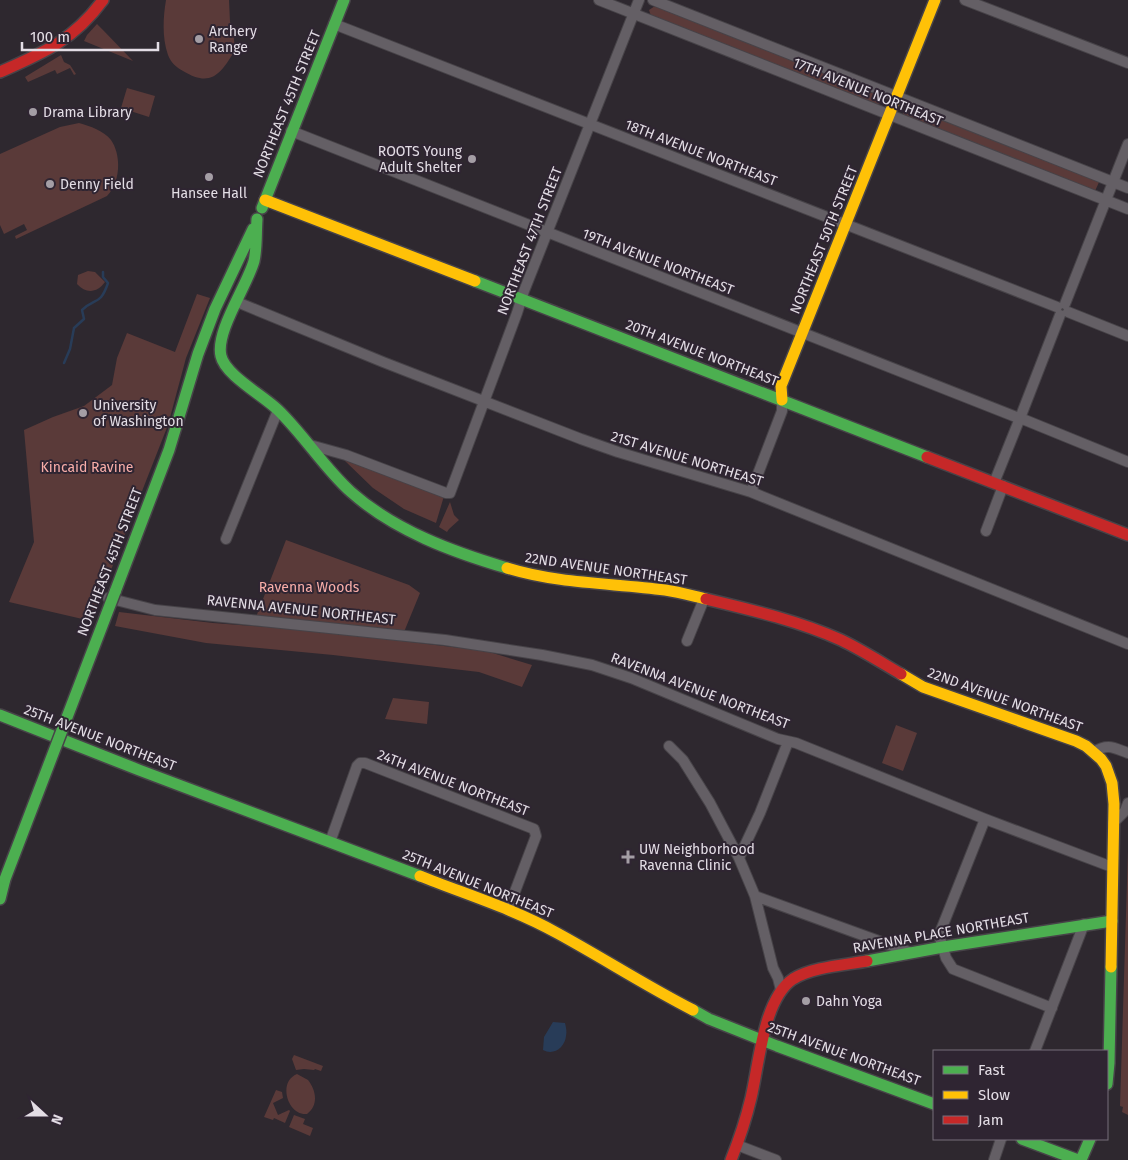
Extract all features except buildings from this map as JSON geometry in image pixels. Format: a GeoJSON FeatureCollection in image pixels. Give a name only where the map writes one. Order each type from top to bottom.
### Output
{"type":"FeatureCollection","features":[{"type":"Feature","properties":{"kind":"main road"},"geometry":{"type":"LineString","coordinates":[[0,72],[40,54],[70,37],[92,16],[103,0]]}},
{"type":"Feature","properties":{"kind":"main road","name":"NORTHEAST 45TH STREET"},"geometry":{"type":"LineString","coordinates":[[0,899],[3,882],[169,450],[198,354],[215,309],[265,200],[344,0]]}},
{"type":"Feature","properties":{"kind":"main road","name":"NORTHEAST 50TH STREET"},"geometry":{"type":"LineString","coordinates":[[782,400],[782,386],[935,0]]}},
{"type":"Feature","properties":{"kind":"main road","name":"20TH AVENUE NORTHEAST"},"geometry":{"type":"LineString","coordinates":[[265,200],[1128,534]]}},
{"type":"Feature","properties":{"kind":"main road","name":"NORTHEAST 45TH STREET"},"geometry":{"type":"LineString","coordinates":[[221,357],[219,348],[221,337],[254,260],[257,219]]}},
{"type":"Feature","properties":{"kind":"main road","name":"22ND AVENUE NORTHEAST"},"geometry":{"type":"LineString","coordinates":[[221,357],[226,368],[278,410],[352,492],[397,524],[462,555],[529,575],[582,583],[666,590],[736,606],[813,629],[843,640],[923,686],[1076,741],[1094,752],[1108,767],[1112,779],[1112,921],[1108,1074]]}},
{"type":"Feature","properties":{"kind":"main road","name":"25TH AVENUE NORTHEAST"},"geometry":{"type":"LineString","coordinates":[[0,715],[131,767],[508,910],[556,932],[676,1003],[709,1019],[933,1104]]}},
{"type":"Feature","properties":{"kind":"main road"},"geometry":{"type":"LineString","coordinates":[[1113,823],[1128,824]]}},
{"type":"Feature","properties":{"kind":"main road"},"geometry":{"type":"LineString","coordinates":[[1113,840],[1126,840]]}},
{"type":"Feature","properties":{"kind":"main road","name":"RAVENNA PLACE NORTHEAST"},"geometry":{"type":"LineString","coordinates":[[781,990],[788,982],[801,974],[943,947],[1112,921]]}},
{"type":"Feature","properties":{"kind":"main road"},"geometry":{"type":"LineString","coordinates":[[731,1160],[751,1099],[766,1024],[781,990]]}},
{"type":"Feature","properties":{"kind":"main road"},"geometry":{"type":"LineString","coordinates":[[1025,1140],[1080,1160],[1090,1140]]}},
{"type":"Feature","properties":{"kind":"street","name":"17TH AVENUE NORTHEAST"},"geometry":{"type":"LineString","coordinates":[[599,0],[1128,209]]}},
{"type":"Feature","properties":{"kind":"street","name":"NORTHEAST 47TH STREET"},"geometry":{"type":"LineString","coordinates":[[309,445],[346,455],[446,494],[450,493],[546,233],[639,0]]}},
{"type":"Feature","properties":{"kind":"street","name":"17TH AVENUE NORTHEAST"},"geometry":{"type":"LineString","coordinates":[[653,0],[1128,188]]}},
{"type":"Feature","properties":{"kind":"street"},"geometry":{"type":"LineString","coordinates":[[965,0],[1128,63]]}},
{"type":"Feature","properties":{"kind":"street","name":"18TH AVENUE NORTHEAST"},"geometry":{"type":"LineString","coordinates":[[334,24],[1128,336]]}},
{"type":"Feature","properties":{"kind":"street","name":"19TH AVENUE NORTHEAST"},"geometry":{"type":"LineString","coordinates":[[291,131],[1128,462]]}},
{"type":"Feature","properties":{"kind":"street"},"geometry":{"type":"LineString","coordinates":[[986,531],[998,484],[1020,418],[1128,144]]}},
{"type":"Feature","properties":{"kind":"street","name":"21ST AVENUE NORTHEAST"},"geometry":{"type":"LineString","coordinates":[[237,302],[383,362],[618,452],[751,492],[1128,644]]}},
{"type":"Feature","properties":{"kind":"street","name":"NORTHEAST 50TH STREET"},"geometry":{"type":"LineString","coordinates":[[751,492],[782,411],[782,400]]}},
{"type":"Feature","properties":{"kind":"street"},"geometry":{"type":"LineString","coordinates":[[226,539],[278,410]]}},
{"type":"Feature","properties":{"kind":"street","name":"RAVENNA AVENUE NORTHEAST"},"geometry":{"type":"LineString","coordinates":[[108,598],[155,610],[445,640],[592,665],[631,678],[788,742],[1112,867]]}},
{"type":"Feature","properties":{"kind":"street"},"geometry":{"type":"LineString","coordinates":[[687,642],[704,599]]}},
{"type":"Feature","properties":{"kind":"street"},"geometry":{"type":"LineString","coordinates":[[739,858],[788,742]]}},
{"type":"Feature","properties":{"kind":"street"},"geometry":{"type":"LineString","coordinates":[[668,746],[683,760],[710,803],[739,858],[755,896],[772,968],[778,978],[781,990]]}},
{"type":"Feature","properties":{"kind":"street"},"geometry":{"type":"LineString","coordinates":[[1094,752],[1102,746],[1111,746],[1128,753]]}},
{"type":"Feature","properties":{"kind":"street","name":"24TH AVENUE NORTHEAST"},"geometry":{"type":"LineString","coordinates":[[330,842],[359,764],[368,764],[536,831],[536,836],[508,910]]}},
{"type":"Feature","properties":{"kind":"street"},"geometry":{"type":"LineString","coordinates":[[1113,823],[1125,811],[1128,803]]}},
{"type":"Feature","properties":{"kind":"street"},"geometry":{"type":"LineString","coordinates":[[985,819],[939,935],[946,958],[953,969],[1052,1008]]}},
{"type":"Feature","properties":{"kind":"street"},"geometry":{"type":"LineString","coordinates":[[755,896],[912,953]]}},
{"type":"Feature","properties":{"kind":"street"},"geometry":{"type":"LineString","coordinates":[[1035,1050],[1084,924]]}},
{"type":"Feature","properties":{"kind":"street"},"geometry":{"type":"LineString","coordinates":[[994,1160],[1002,1140]]}},
{"type":"Feature","properties":{"kind":"street"},"geometry":{"type":"LineString","coordinates":[[737,1145],[776,1160]]}},
{"type":"Feature","properties":{"kind":"green space","name":"Archery Range"},"geometry":{"type":"Polygon","coordinates":[[[166,0],[229,0],[230,22],[233,29],[235,50],[220,72],[208,78],[201,78],[178,68],[171,60],[166,48],[164,35],[166,0]]]}},
{"type":"Feature","properties":{"kind":"green space"},"geometry":{"type":"Polygon","coordinates":[[[655,6],[878,94],[881,97],[881,102],[878,105],[651,16],[649,10],[655,6]]]}},
{"type":"Feature","properties":{"kind":"green space"},"geometry":{"type":"Polygon","coordinates":[[[97,24],[133,61],[84,41],[97,24]]]}},
{"type":"Feature","properties":{"kind":"green space"},"geometry":{"type":"Polygon","coordinates":[[[61,55],[64,62],[70,65],[76,74],[74,75],[70,68],[57,74],[55,70],[28,82],[25,77],[61,55]]]}},
{"type":"Feature","properties":{"kind":"green space"},"geometry":{"type":"Polygon","coordinates":[[[127,88],[155,96],[149,117],[121,108],[127,88]]]}},
{"type":"Feature","properties":{"kind":"green space"},"geometry":{"type":"Polygon","coordinates":[[[907,105],[1100,180],[1095,191],[902,116],[907,105]]]}},
{"type":"Feature","properties":{"kind":"green space","name":"Denny Field"},"geometry":{"type":"Polygon","coordinates":[[[79,123],[101,131],[115,146],[118,169],[115,184],[111,191],[107,196],[16,239],[15,236],[27,230],[24,224],[4,234],[0,225],[0,154],[60,127],[79,123]]]}},
{"type":"Feature","properties":{"kind":"green space"},"geometry":{"type":"Polygon","coordinates":[[[88,271],[95,272],[105,282],[102,286],[88,291],[77,284],[78,275],[88,271]]]}},
{"type":"Feature","properties":{"kind":"green space","name":"Kincaid Ravine"},"geometry":{"type":"Polygon","coordinates":[[[197,294],[210,298],[186,358],[168,425],[91,621],[9,602],[34,542],[24,430],[84,406],[112,385],[117,358],[127,333],[175,352],[197,294]]]}},
{"type":"Feature","properties":{"kind":"green space"},"geometry":{"type":"Polygon","coordinates":[[[344,460],[444,496],[436,523],[404,509],[373,488],[344,460]]]}},
{"type":"Feature","properties":{"kind":"green space"},"geometry":{"type":"Polygon","coordinates":[[[450,502],[454,515],[459,520],[447,532],[439,527],[450,502]]]}},
{"type":"Feature","properties":{"kind":"green space","name":"Ravenna Woods"},"geometry":{"type":"Polygon","coordinates":[[[286,540],[409,585],[420,593],[404,632],[256,617],[286,540]]]}},
{"type":"Feature","properties":{"kind":"green space"},"geometry":{"type":"Polygon","coordinates":[[[119,612],[213,623],[318,631],[486,651],[532,665],[522,687],[479,672],[206,643],[115,626],[119,612]]]}},
{"type":"Feature","properties":{"kind":"green space"},"geometry":{"type":"Polygon","coordinates":[[[393,698],[429,702],[427,724],[385,719],[393,698]]]}},
{"type":"Feature","properties":{"kind":"green space"},"geometry":{"type":"Polygon","coordinates":[[[896,725],[917,733],[903,771],[882,763],[896,725]]]}},
{"type":"Feature","properties":{"kind":"green space"},"geometry":{"type":"Polygon","coordinates":[[[1128,850],[1128,1115],[1122,1112],[1123,1107],[1120,1106],[1128,850]]]}},
{"type":"Feature","properties":{"kind":"green space"},"geometry":{"type":"Polygon","coordinates":[[[294,1055],[323,1066],[321,1071],[315,1069],[296,1070],[292,1059],[294,1055]]]}},
{"type":"Feature","properties":{"kind":"green space"},"geometry":{"type":"Polygon","coordinates":[[[297,1074],[308,1080],[313,1088],[315,1102],[307,1114],[295,1110],[287,1098],[287,1084],[297,1074]]]}},
{"type":"Feature","properties":{"kind":"green space"},"geometry":{"type":"Polygon","coordinates":[[[276,1090],[282,1092],[283,1098],[273,1103],[278,1115],[290,1111],[285,1123],[274,1118],[273,1120],[264,1117],[276,1090]]]}},
{"type":"Feature","properties":{"kind":"green space"},"geometry":{"type":"Polygon","coordinates":[[[294,1115],[305,1119],[303,1124],[313,1128],[310,1136],[289,1127],[294,1115]]]}},
{"type":"Feature","properties":{"kind":"water"},"geometry":{"type":"Polygon","coordinates":[[[553,1022],[565,1023],[566,1036],[561,1047],[555,1051],[547,1052],[543,1050],[544,1037],[553,1022]]]}},
{"type":"Feature","properties":{"kind":"waterway"},"geometry":{"type":"LineString","coordinates":[[64,363],[70,349],[74,328],[84,319],[82,310],[103,295],[108,283],[103,277],[103,272]]}},
{"type":"Feature","properties":{"kind":"traffic: fast"},"geometry":{"type":"LineString","coordinates":[[262,208],[344,0]]}},
{"type":"Feature","properties":{"kind":"traffic: fast"},"geometry":{"type":"LineString","coordinates":[[257,219],[254,261],[227,322],[220,346],[224,363],[237,378],[272,404],[297,430],[341,483],[368,506],[425,539],[507,568]]}},
{"type":"Feature","properties":{"kind":"traffic: fast"},"geometry":{"type":"LineString","coordinates":[[115,592],[169,450],[198,354],[215,309],[253,229]]}},
{"type":"Feature","properties":{"kind":"traffic: fast"},"geometry":{"type":"LineString","coordinates":[[475,281],[927,457]]}},
{"type":"Feature","properties":{"kind":"traffic: fast"},"geometry":{"type":"LineString","coordinates":[[5,879],[115,592]]}},
{"type":"Feature","properties":{"kind":"traffic: fast"},"geometry":{"type":"LineString","coordinates":[[0,715],[139,770],[420,876]]}},
{"type":"Feature","properties":{"kind":"traffic: fast"},"geometry":{"type":"LineString","coordinates":[[0,899],[5,879]]}},
{"type":"Feature","properties":{"kind":"traffic: fast"},"geometry":{"type":"LineString","coordinates":[[867,961],[943,947],[1112,921]]}},
{"type":"Feature","properties":{"kind":"traffic: fast"},"geometry":{"type":"LineString","coordinates":[[1108,1074],[1111,967]]}},
{"type":"Feature","properties":{"kind":"traffic: fast"},"geometry":{"type":"LineString","coordinates":[[693,1010],[709,1019],[777,1046],[933,1104]]}},
{"type":"Feature","properties":{"kind":"traffic: fast"},"geometry":{"type":"LineString","coordinates":[[1025,1140],[1078,1160]]}},
{"type":"Feature","properties":{"kind":"traffic: fast"},"geometry":{"type":"LineString","coordinates":[[1081,1160],[1090,1140]]}},
{"type":"Feature","properties":{"kind":"traffic: slow"},"geometry":{"type":"LineString","coordinates":[[782,400],[781,386],[935,0]]}},
{"type":"Feature","properties":{"kind":"traffic: slow"},"geometry":{"type":"LineString","coordinates":[[265,200],[475,281]]}},
{"type":"Feature","properties":{"kind":"traffic: slow"},"geometry":{"type":"LineString","coordinates":[[507,568],[546,577],[665,590],[706,599]]}},
{"type":"Feature","properties":{"kind":"traffic: slow"},"geometry":{"type":"LineString","coordinates":[[901,674],[923,687],[1076,741],[1086,746],[1101,759],[1106,766],[1112,783],[1114,804],[1111,967]]}},
{"type":"Feature","properties":{"kind":"traffic: slow"},"geometry":{"type":"LineString","coordinates":[[420,876],[541,924],[693,1010]]}},
{"type":"Feature","properties":{"kind":"traffic: jam"},"geometry":{"type":"LineString","coordinates":[[0,72],[57,44],[81,25],[103,0]]}},
{"type":"Feature","properties":{"kind":"traffic: jam"},"geometry":{"type":"LineString","coordinates":[[927,457],[1128,535]]}},
{"type":"Feature","properties":{"kind":"traffic: jam"},"geometry":{"type":"LineString","coordinates":[[706,599],[775,616],[825,633],[857,648],[901,674]]}},
{"type":"Feature","properties":{"kind":"traffic: jam"},"geometry":{"type":"LineString","coordinates":[[731,1160],[749,1106],[769,1017],[775,1001],[783,989],[793,979],[809,972],[867,961]]}},
{"type":"Feature","properties":{"kind":"place","name":"Archery Range"},"geometry":{"type":"Point","coordinates":[199,39]}},
{"type":"Feature","properties":{"kind":"place","name":"Drama Library"},"geometry":{"type":"Point","coordinates":[33,112]}},
{"type":"Feature","properties":{"kind":"place","name":"ROOTS Young Adult Shelter"},"geometry":{"type":"Point","coordinates":[472,159]}},
{"type":"Feature","properties":{"kind":"place","name":"Hansee Hall"},"geometry":{"type":"Point","coordinates":[209,177]}},
{"type":"Feature","properties":{"kind":"place","name":"Denny Field"},"geometry":{"type":"Point","coordinates":[50,184]}},
{"type":"Feature","properties":{"kind":"place","name":"University of Washington"},"geometry":{"type":"Point","coordinates":[83,413]}},
{"type":"Feature","properties":{"kind":"place","name":"UW Neighborhood Ravenna Clinic"},"geometry":{"type":"Point","coordinates":[628,857]}},
{"type":"Feature","properties":{"kind":"place","name":"Dahn Yoga"},"geometry":{"type":"Point","coordinates":[806,1001]}}]}
